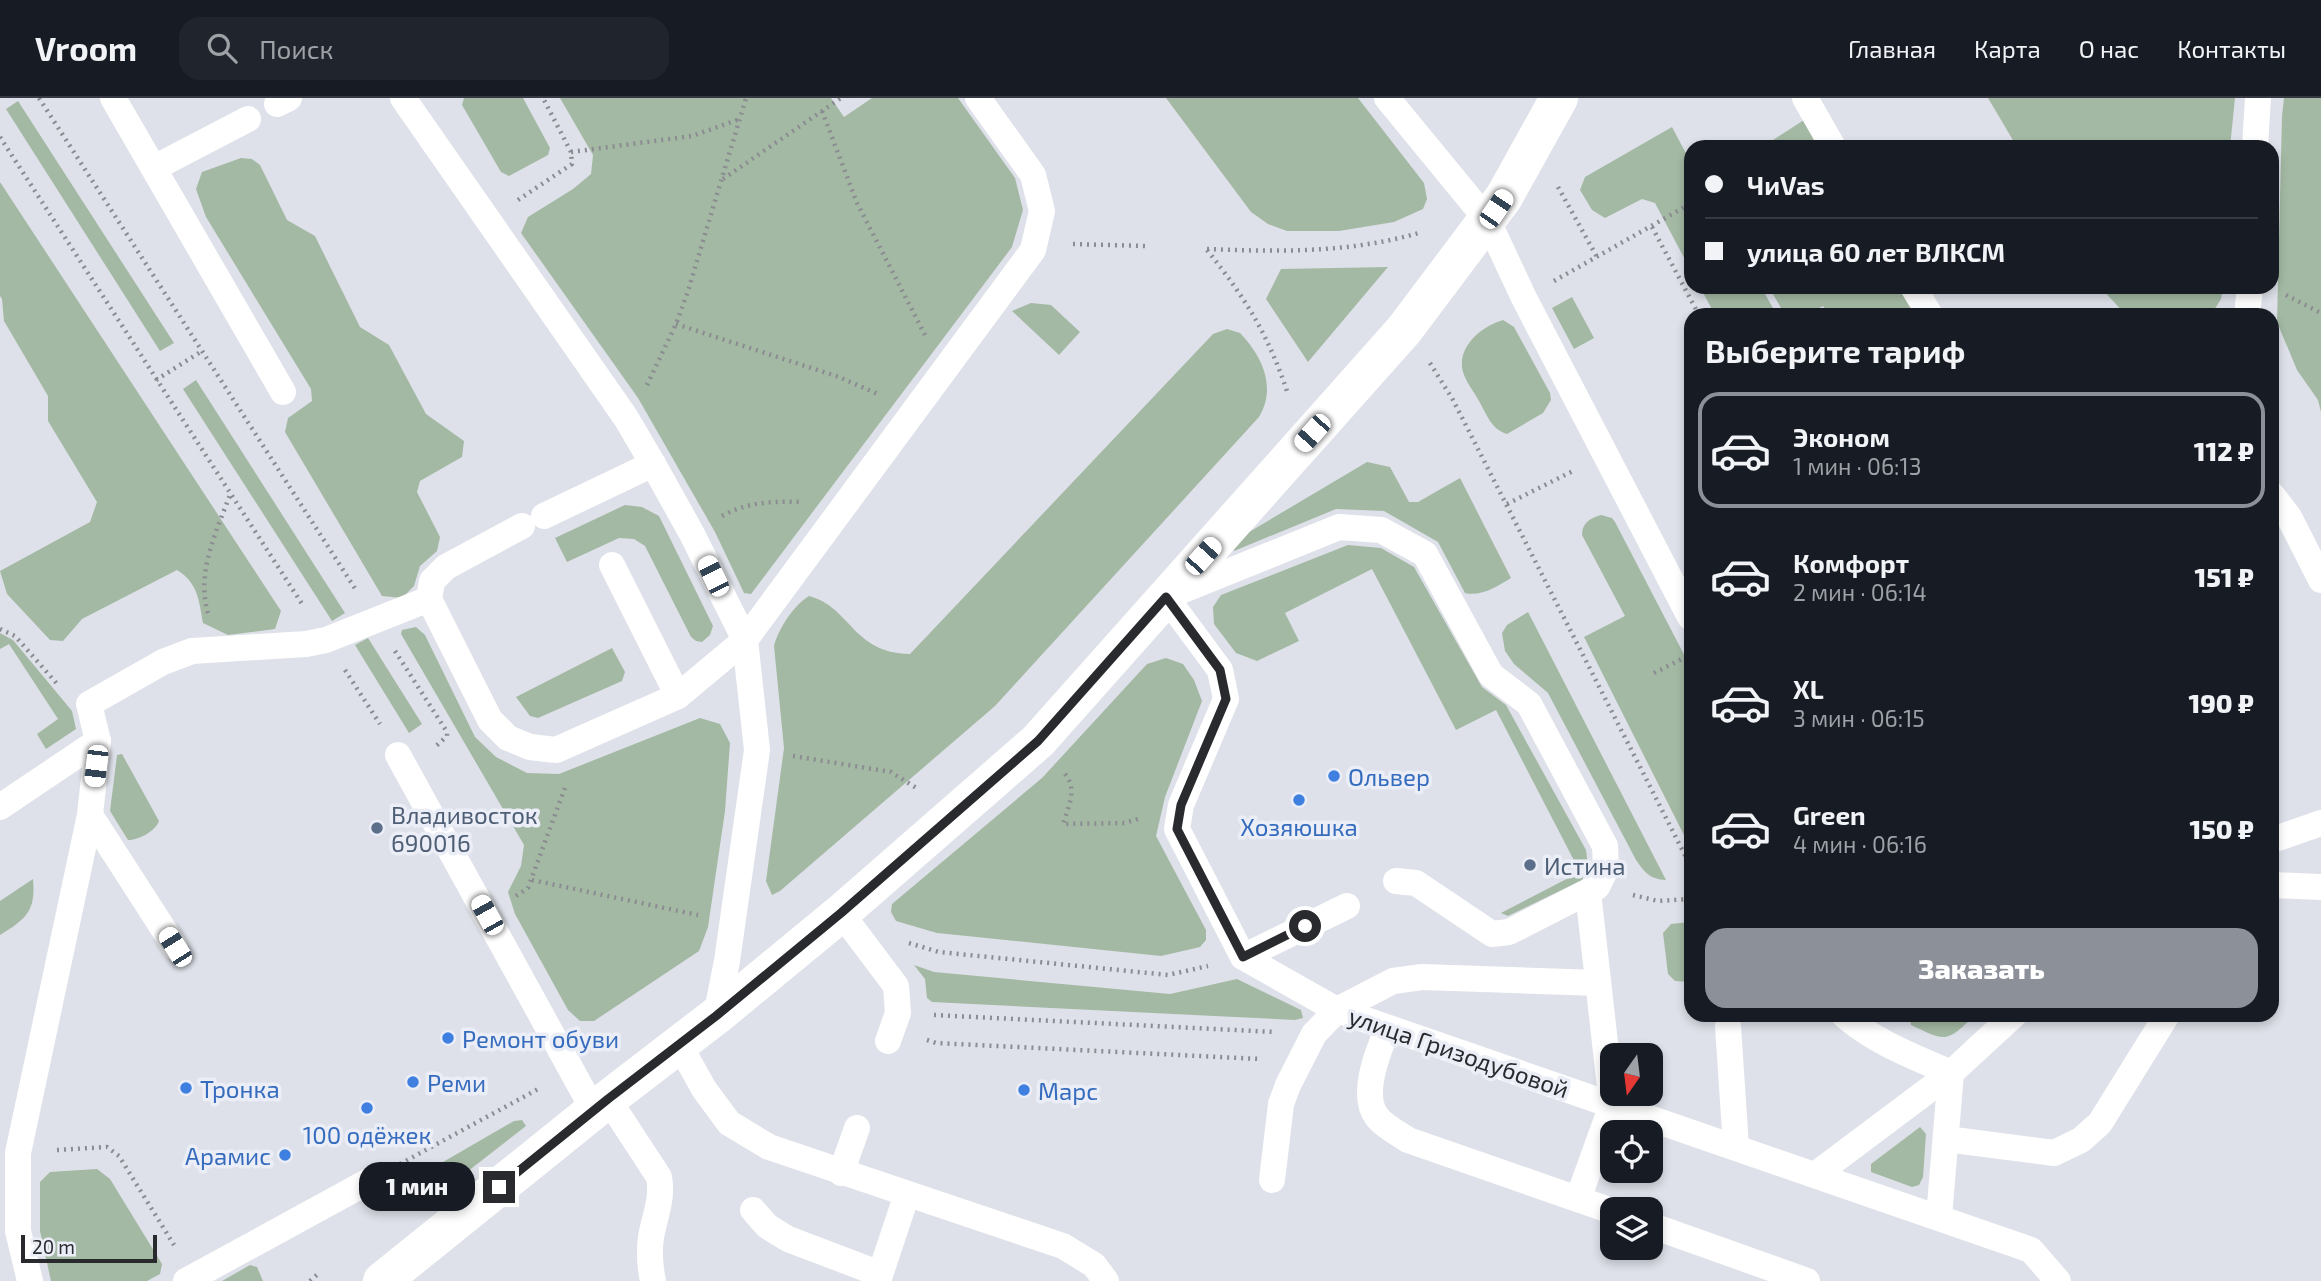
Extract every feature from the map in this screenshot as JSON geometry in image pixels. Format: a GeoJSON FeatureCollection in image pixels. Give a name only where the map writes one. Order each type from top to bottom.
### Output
{"type":"FeatureCollection","features":[{"type":"Feature","properties":{"kind":"street"},"geometry":{"type":"LineString","coordinates":[[382,1281],[601,1105],[846,918],[1038,741],[1404,330],[1488,221],[1559,98]]}},
{"type":"Feature","properties":{"kind":"lane"},"geometry":{"type":"LineString","coordinates":[[113,98],[283,392]]}},
{"type":"Feature","properties":{"kind":"lane"},"geometry":{"type":"LineString","coordinates":[[403,98],[625,418],[692,534],[745,640],[757,750],[716,1016]]}},
{"type":"Feature","properties":{"kind":"lane"},"geometry":{"type":"LineString","coordinates":[[653,464],[533,521],[446,567],[432,581],[429,599],[490,720],[508,738],[530,747],[556,750],[678,696],[745,640],[1033,250],[1042,211],[1033,175],[978,98]]}},
{"type":"Feature","properties":{"kind":"lane"},"geometry":{"type":"LineString","coordinates":[[1387,98],[1488,221],[1524,298],[1684,605]]}},
{"type":"Feature","properties":{"kind":"lane"},"geometry":{"type":"LineString","coordinates":[[1805,98],[1829,140]]}},
{"type":"Feature","properties":{"kind":"lane"},"geometry":{"type":"LineString","coordinates":[[2255,140],[2258,98]]}},
{"type":"Feature","properties":{"kind":"lane"},"geometry":{"type":"LineString","coordinates":[[154,168],[248,119]]}},
{"type":"Feature","properties":{"kind":"lane"},"geometry":{"type":"LineString","coordinates":[[2279,504],[2289,517],[2321,580]]}},
{"type":"Feature","properties":{"kind":"lane"},"geometry":{"type":"LineString","coordinates":[[1347,906],[1243,957],[1177,829],[1181,805],[1226,699],[1220,670],[1166,597],[1339,527],[1381,530],[1425,554],[1491,675],[1530,704],[1605,846],[1606,869],[1597,887],[1509,932],[1492,934],[1416,883],[1395,881]]}},
{"type":"Feature","properties":{"kind":"lane"},"geometry":{"type":"LineString","coordinates":[[612,565],[678,696]]}},
{"type":"Feature","properties":{"kind":"lane"},"geometry":{"type":"LineString","coordinates":[[30,1281],[18,1231],[18,1153],[90,815],[98,741],[89,704],[163,662],[192,651],[306,644],[326,640],[429,599]]}},
{"type":"Feature","properties":{"kind":"lane"},"geometry":{"type":"LineString","coordinates":[[0,807],[98,741]]}},
{"type":"Feature","properties":{"kind":"lane"},"geometry":{"type":"LineString","coordinates":[[398,755],[601,1105],[659,1177],[660,1204],[651,1238],[653,1281]]}},
{"type":"Feature","properties":{"kind":"lane"},"geometry":{"type":"LineString","coordinates":[[90,815],[175,947]]}},
{"type":"Feature","properties":{"kind":"lane"},"geometry":{"type":"LineString","coordinates":[[2279,837],[2321,822]]}},
{"type":"Feature","properties":{"kind":"lane"},"geometry":{"type":"LineString","coordinates":[[2279,885],[2321,887]]}},
{"type":"Feature","properties":{"kind":"lane"},"geometry":{"type":"LineString","coordinates":[[1588,892],[1605,1043]]}},
{"type":"Feature","properties":{"kind":"lane"},"geometry":{"type":"LineString","coordinates":[[846,918],[896,986],[893,1028]]}},
{"type":"Feature","properties":{"kind":"lane","name":"улица Гризодубовой"},"geometry":{"type":"LineString","coordinates":[[1243,957],[1337,1010],[1600,1101]]}},
{"type":"Feature","properties":{"kind":"lane"},"geometry":{"type":"LineString","coordinates":[[1272,1180],[1281,1104],[1314,1034],[1337,1010],[1393,981],[1422,977],[1598,984]]}},
{"type":"Feature","properties":{"kind":"lane"},"geometry":{"type":"LineString","coordinates":[[1861,1022],[1901,1051],[1951,1073]]}},
{"type":"Feature","properties":{"kind":"lane"},"geometry":{"type":"LineString","coordinates":[[1815,1175],[1951,1073],[2006,1022]]}},
{"type":"Feature","properties":{"kind":"lane"},"geometry":{"type":"LineString","coordinates":[[1946,1139],[2054,1153],[2081,1140],[2100,1124],[2163,1022]]}},
{"type":"Feature","properties":{"kind":"lane"},"geometry":{"type":"LineString","coordinates":[[1728,1026],[1736,1147]]}},
{"type":"Feature","properties":{"kind":"lane"},"geometry":{"type":"LineString","coordinates":[[1388,1028],[1377,1055],[1370,1090],[1372,1110],[1380,1120],[1408,1140],[1600,1207]]}},
{"type":"Feature","properties":{"kind":"lane"},"geometry":{"type":"LineString","coordinates":[[680,1046],[704,1089],[729,1123],[769,1147],[1063,1246],[1094,1265],[1106,1281]]}},
{"type":"Feature","properties":{"kind":"lane"},"geometry":{"type":"LineString","coordinates":[[1939,1217],[1951,1073]]}},
{"type":"Feature","properties":{"kind":"lane"},"geometry":{"type":"LineString","coordinates":[[1578,1199],[1612,1106]]}},
{"type":"Feature","properties":{"kind":"lane","name":"улица Гризодубовой"},"geometry":{"type":"LineString","coordinates":[[1615,1106],[2031,1250],[2059,1281]]}},
{"type":"Feature","properties":{"kind":"lane"},"geometry":{"type":"LineString","coordinates":[[841,1173],[857,1128]]}},
{"type":"Feature","properties":{"kind":"lane"},"geometry":{"type":"LineString","coordinates":[[190,1279],[369,1181]]}},
{"type":"Feature","properties":{"kind":"lane"},"geometry":{"type":"LineString","coordinates":[[753,1210],[767,1226],[788,1239],[879,1278],[907,1194]]}},
{"type":"Feature","properties":{"kind":"lane"},"geometry":{"type":"LineString","coordinates":[[1663,1230],[1807,1281]]}},
{"type":"Feature","properties":{"kind":"path"},"geometry":{"type":"LineString","coordinates":[[39,98],[375,621]]}},
{"type":"Feature","properties":{"kind":"path"},"geometry":{"type":"LineString","coordinates":[[487,219],[572,164],[571,152],[543,98]]}},
{"type":"Feature","properties":{"kind":"path"},"geometry":{"type":"LineString","coordinates":[[625,418],[652,378],[676,324],[746,98]]}},
{"type":"Feature","properties":{"kind":"path"},"geometry":{"type":"LineString","coordinates":[[723,179],[841,98]]}},
{"type":"Feature","properties":{"kind":"path"},"geometry":{"type":"LineString","coordinates":[[821,111],[857,203],[943,370]]}},
{"type":"Feature","properties":{"kind":"path"},"geometry":{"type":"LineString","coordinates":[[571,152],[692,136],[741,119]]}},
{"type":"Feature","properties":{"kind":"path"},"geometry":{"type":"LineString","coordinates":[[0,137],[326,640]]}},
{"type":"Feature","properties":{"kind":"path"},"geometry":{"type":"LineString","coordinates":[[1534,144],[1597,257]]}},
{"type":"Feature","properties":{"kind":"path"},"geometry":{"type":"LineString","coordinates":[[1524,298],[1684,208]]}},
{"type":"Feature","properties":{"kind":"path"},"geometry":{"type":"LineString","coordinates":[[1652,227],[1684,287]]}},
{"type":"Feature","properties":{"kind":"path"},"geometry":{"type":"LineString","coordinates":[[1289,398],[1278,364],[1259,324],[1240,292],[1207,249],[1276,252],[1341,248],[1395,240],[1428,230]]}},
{"type":"Feature","properties":{"kind":"path"},"geometry":{"type":"LineString","coordinates":[[1035,242],[1145,246]]}},
{"type":"Feature","properties":{"kind":"path"},"geometry":{"type":"LineString","coordinates":[[2280,292],[2321,313]]}},
{"type":"Feature","properties":{"kind":"path"},"geometry":{"type":"LineString","coordinates":[[676,324],[877,392]]}},
{"type":"Feature","properties":{"kind":"path"},"geometry":{"type":"LineString","coordinates":[[1404,330],[1434,368],[1507,504],[1684,853]]}},
{"type":"Feature","properties":{"kind":"path"},"geometry":{"type":"LineString","coordinates":[[156,380],[202,351]]}},
{"type":"Feature","properties":{"kind":"path"},"geometry":{"type":"LineString","coordinates":[[1507,504],[1557,479]]}},
{"type":"Feature","properties":{"kind":"path"},"geometry":{"type":"LineString","coordinates":[[218,648],[204,601],[207,559],[230,495]]}},
{"type":"Feature","properties":{"kind":"path"},"geometry":{"type":"LineString","coordinates":[[0,629],[15,636],[61,687]]}},
{"type":"Feature","properties":{"kind":"path"},"geometry":{"type":"LineString","coordinates":[[1654,673],[1684,658]]}},
{"type":"Feature","properties":{"kind":"path"},"geometry":{"type":"LineString","coordinates":[[413,680],[443,726]]}},
{"type":"Feature","properties":{"kind":"path"},"geometry":{"type":"LineString","coordinates":[[528,888],[583,738]]}},
{"type":"Feature","properties":{"kind":"path"},"geometry":{"type":"LineString","coordinates":[[757,750],[891,772],[928,795]]}},
{"type":"Feature","properties":{"kind":"path"},"geometry":{"type":"LineString","coordinates":[[1063,824],[1125,823],[1181,805]]}},
{"type":"Feature","properties":{"kind":"path"},"geometry":{"type":"LineString","coordinates":[[531,880],[732,922]]}},
{"type":"Feature","properties":{"kind":"path"},"geometry":{"type":"LineString","coordinates":[[1658,901],[1684,899]]}},
{"type":"Feature","properties":{"kind":"path"},"geometry":{"type":"LineString","coordinates":[[846,918],[939,952],[1168,975]]}},
{"type":"Feature","properties":{"kind":"path"},"geometry":{"type":"LineString","coordinates":[[893,1028],[1314,1034]]}},
{"type":"Feature","properties":{"kind":"path"},"geometry":{"type":"LineString","coordinates":[[893,1028],[936,1043],[1300,1060]]}},
{"type":"Feature","properties":{"kind":"path"},"geometry":{"type":"LineString","coordinates":[[401,1163],[526,1096]]}},
{"type":"Feature","properties":{"kind":"path"},"geometry":{"type":"LineString","coordinates":[[18,1153],[107,1147],[119,1156],[190,1279]]}},
{"type":"Feature","properties":{"kind":"path"},"geometry":{"type":"LineString","coordinates":[[310,1281],[319,1273]]}},
{"type":"Feature","properties":{"kind":"green space"},"geometry":{"type":"Polygon","coordinates":[[[464,98],[523,98],[550,148],[548,155],[509,176],[501,172],[462,105],[464,98]]]}},
{"type":"Feature","properties":{"kind":"green space"},"geometry":{"type":"Polygon","coordinates":[[[560,98],[831,98],[844,117],[872,98],[958,98],[1015,178],[1023,210],[1012,247],[751,594],[744,593],[715,532],[638,398],[521,233],[528,217],[573,189],[591,174],[593,155],[560,98]]]}},
{"type":"Feature","properties":{"kind":"green space"},"geometry":{"type":"Polygon","coordinates":[[[1166,98],[1358,98],[1424,183],[1427,199],[1423,209],[1394,222],[1339,231],[1287,231],[1268,224],[1251,212],[1166,98]]]}},
{"type":"Feature","properties":{"kind":"green space"},"geometry":{"type":"Polygon","coordinates":[[[1988,98],[2235,98],[2231,140],[2013,140],[1988,98]]]}},
{"type":"Feature","properties":{"kind":"green space"},"geometry":{"type":"Polygon","coordinates":[[[2284,98],[2321,98],[2321,412],[2318,400],[2297,370],[2279,327],[2284,98]]]}},
{"type":"Feature","properties":{"kind":"green space"},"geometry":{"type":"Polygon","coordinates":[[[18,101],[174,343],[160,351],[6,109],[18,101]]]}},
{"type":"Feature","properties":{"kind":"green space"},"geometry":{"type":"Polygon","coordinates":[[[1804,120],[1816,140],[1773,140],[1804,120]]]}},
{"type":"Feature","properties":{"kind":"green space"},"geometry":{"type":"Polygon","coordinates":[[[1672,127],[1684,150],[1684,258],[1655,203],[1642,199],[1605,218],[1592,210],[1580,190],[1585,177],[1672,127]]]}},
{"type":"Feature","properties":{"kind":"green space"},"geometry":{"type":"Polygon","coordinates":[[[241,158],[252,159],[260,165],[287,220],[315,236],[360,327],[389,345],[426,414],[464,441],[462,457],[420,481],[417,492],[440,537],[437,551],[420,566],[414,586],[402,598],[382,596],[285,432],[288,418],[312,401],[311,389],[206,217],[196,189],[202,172],[241,158]]]}},
{"type":"Feature","properties":{"kind":"green space"},"geometry":{"type":"Polygon","coordinates":[[[0,182],[281,611],[275,629],[228,635],[203,623],[199,600],[193,586],[177,570],[82,619],[63,641],[50,640],[7,594],[0,571],[90,522],[97,502],[48,421],[48,396],[4,321],[0,296],[0,182]]]}},
{"type":"Feature","properties":{"kind":"green space"},"geometry":{"type":"Polygon","coordinates":[[[1388,267],[1308,362],[1266,299],[1281,269],[1388,267]]]}},
{"type":"Feature","properties":{"kind":"green space"},"geometry":{"type":"Polygon","coordinates":[[[1704,294],[1765,294],[1773,308],[1711,308],[1704,294]]]}},
{"type":"Feature","properties":{"kind":"green space"},"geometry":{"type":"Polygon","coordinates":[[[1773,294],[1903,294],[1911,308],[1823,306],[1781,308],[1773,294]]]}},
{"type":"Feature","properties":{"kind":"green space"},"geometry":{"type":"Polygon","coordinates":[[[2106,294],[2222,294],[2215,308],[2120,308],[2106,294]]]}},
{"type":"Feature","properties":{"kind":"green space"},"geometry":{"type":"Polygon","coordinates":[[[1572,297],[1594,338],[1574,349],[1552,308],[1572,297]]]}},
{"type":"Feature","properties":{"kind":"green space"},"geometry":{"type":"Polygon","coordinates":[[[1031,303],[1051,305],[1080,332],[1059,355],[1012,311],[1031,303]]]}},
{"type":"Feature","properties":{"kind":"green space"},"geometry":{"type":"Polygon","coordinates":[[[1503,320],[1514,327],[1550,393],[1551,400],[1543,413],[1507,434],[1497,429],[1490,421],[1466,379],[1462,363],[1463,354],[1472,339],[1487,327],[1503,320]]]}},
{"type":"Feature","properties":{"kind":"green space"},"geometry":{"type":"Polygon","coordinates":[[[1227,329],[1240,333],[1248,342],[1264,372],[1267,394],[1259,417],[995,706],[780,891],[772,895],[766,881],[784,748],[774,646],[792,611],[809,596],[834,610],[876,646],[891,652],[910,654],[1213,334],[1227,329]]]}},
{"type":"Feature","properties":{"kind":"green space"},"geometry":{"type":"Polygon","coordinates":[[[196,380],[345,613],[332,621],[183,389],[196,380]]]}},
{"type":"Feature","properties":{"kind":"green space"},"geometry":{"type":"Polygon","coordinates":[[[1367,462],[1390,467],[1409,502],[1418,502],[1460,478],[1511,578],[1483,592],[1465,593],[1438,542],[1384,511],[1336,509],[1234,551],[1234,541],[1367,462]]]}},
{"type":"Feature","properties":{"kind":"green space"},"geometry":{"type":"Polygon","coordinates":[[[625,505],[642,507],[659,516],[713,626],[710,635],[702,642],[691,637],[645,546],[634,539],[619,538],[567,562],[555,538],[625,505]]]}},
{"type":"Feature","properties":{"kind":"green space"},"geometry":{"type":"Polygon","coordinates":[[[1601,515],[1612,518],[1615,522],[1684,654],[1684,835],[1584,637],[1625,616],[1582,535],[1583,527],[1601,515]]]}},
{"type":"Feature","properties":{"kind":"green space"},"geometry":{"type":"Polygon","coordinates":[[[1348,545],[1381,548],[1414,567],[1482,687],[1506,705],[1586,850],[1588,866],[1582,880],[1508,916],[1501,913],[1580,872],[1496,710],[1456,730],[1372,569],[1285,613],[1299,641],[1257,661],[1236,653],[1214,624],[1213,607],[1221,595],[1348,545]]]}},
{"type":"Feature","properties":{"kind":"green space"},"geometry":{"type":"Polygon","coordinates":[[[1528,612],[1666,880],[1648,874],[1636,860],[1548,693],[1514,664],[1505,651],[1502,633],[1507,625],[1528,612]]]}},
{"type":"Feature","properties":{"kind":"green space"},"geometry":{"type":"Polygon","coordinates":[[[416,627],[425,635],[475,737],[496,757],[527,773],[559,774],[700,718],[720,724],[730,743],[725,811],[708,927],[699,951],[594,1021],[580,1021],[568,1010],[515,914],[508,892],[521,866],[524,845],[401,634],[402,630],[416,627]]]}},
{"type":"Feature","properties":{"kind":"green space"},"geometry":{"type":"Polygon","coordinates":[[[0,633],[13,640],[72,711],[76,729],[46,749],[37,734],[58,719],[9,644],[0,649],[0,633]]]}},
{"type":"Feature","properties":{"kind":"green space"},"geometry":{"type":"Polygon","coordinates":[[[368,638],[422,724],[409,733],[355,645],[368,638]]]}},
{"type":"Feature","properties":{"kind":"green space"},"geometry":{"type":"Polygon","coordinates":[[[612,648],[625,672],[622,681],[538,718],[530,716],[516,697],[612,648]]]}},
{"type":"Feature","properties":{"kind":"green space"},"geometry":{"type":"Polygon","coordinates":[[[1166,658],[1183,664],[1194,680],[1202,701],[1165,797],[1156,836],[1206,930],[1206,940],[1200,947],[1161,956],[937,933],[896,921],[891,912],[892,904],[1042,778],[1147,664],[1166,658]]]}},
{"type":"Feature","properties":{"kind":"green space"},"geometry":{"type":"Polygon","coordinates":[[[122,754],[159,821],[150,832],[132,840],[128,840],[110,811],[117,755],[122,754]]]}},
{"type":"Feature","properties":{"kind":"green space"},"geometry":{"type":"Polygon","coordinates":[[[33,879],[31,907],[23,919],[0,935],[0,901],[33,879]]]}},
{"type":"Feature","properties":{"kind":"green space"},"geometry":{"type":"Polygon","coordinates":[[[1684,923],[1684,982],[1675,981],[1668,974],[1663,933],[1671,924],[1684,923]]]}},
{"type":"Feature","properties":{"kind":"green space"},"geometry":{"type":"Polygon","coordinates":[[[914,965],[934,972],[1170,994],[1237,979],[1301,1010],[1303,1018],[1295,1020],[932,1002],[927,998],[925,979],[914,965]]]}},
{"type":"Feature","properties":{"kind":"green space"},"geometry":{"type":"Polygon","coordinates":[[[1911,1022],[1968,1022],[1946,1037],[1932,1035],[1911,1025],[1911,1022]]]}},
{"type":"Feature","properties":{"kind":"green space"},"geometry":{"type":"Polygon","coordinates":[[[522,1120],[526,1126],[432,1199],[421,1180],[424,1173],[514,1121],[522,1120]]]}},
{"type":"Feature","properties":{"kind":"green space"},"geometry":{"type":"Polygon","coordinates":[[[1920,1127],[1926,1134],[1923,1177],[1919,1185],[1912,1187],[1871,1172],[1871,1164],[1920,1127]]]}},
{"type":"Feature","properties":{"kind":"green space"},"geometry":{"type":"Polygon","coordinates":[[[97,1169],[110,1179],[162,1264],[160,1274],[147,1281],[51,1281],[40,1231],[40,1182],[50,1172],[97,1169]]]}},
{"type":"Feature","properties":{"kind":"green space"},"geometry":{"type":"Polygon","coordinates":[[[250,1265],[257,1267],[263,1281],[222,1281],[250,1265]]]}},
{"type":"Feature","properties":{"kind":"place","name":"Ольвер"},"geometry":{"type":"Point","coordinates":[1334,776]}},
{"type":"Feature","properties":{"kind":"place","name":"Хозяюшка"},"geometry":{"type":"Point","coordinates":[1299,800]}},
{"type":"Feature","properties":{"kind":"place","name":"Владивосток 690016"},"geometry":{"type":"Point","coordinates":[377,828]}},
{"type":"Feature","properties":{"kind":"place","name":"Истина"},"geometry":{"type":"Point","coordinates":[1530,865]}},
{"type":"Feature","properties":{"kind":"place","name":"Ремонт обуви"},"geometry":{"type":"Point","coordinates":[448,1038]}},
{"type":"Feature","properties":{"kind":"place","name":"Реми"},"geometry":{"type":"Point","coordinates":[413,1082]}},
{"type":"Feature","properties":{"kind":"place","name":"Тронка"},"geometry":{"type":"Point","coordinates":[186,1088]}},
{"type":"Feature","properties":{"kind":"place","name":"Марс"},"geometry":{"type":"Point","coordinates":[1024,1090]}},
{"type":"Feature","properties":{"kind":"place","name":"100 одёжек"},"geometry":{"type":"Point","coordinates":[367,1108]}},
{"type":"Feature","properties":{"kind":"place","name":"Арамис"},"geometry":{"type":"Point","coordinates":[285,1155]}},
{"type":"Feature","properties":{"kind":"route"},"geometry":{"type":"LineString","coordinates":[[499,1187],[608,1099],[680,1046],[841,913],[1038,741],[1166,597],[1220,670],[1226,699],[1181,805],[1177,829],[1243,957],[1305,926]]}}]}
